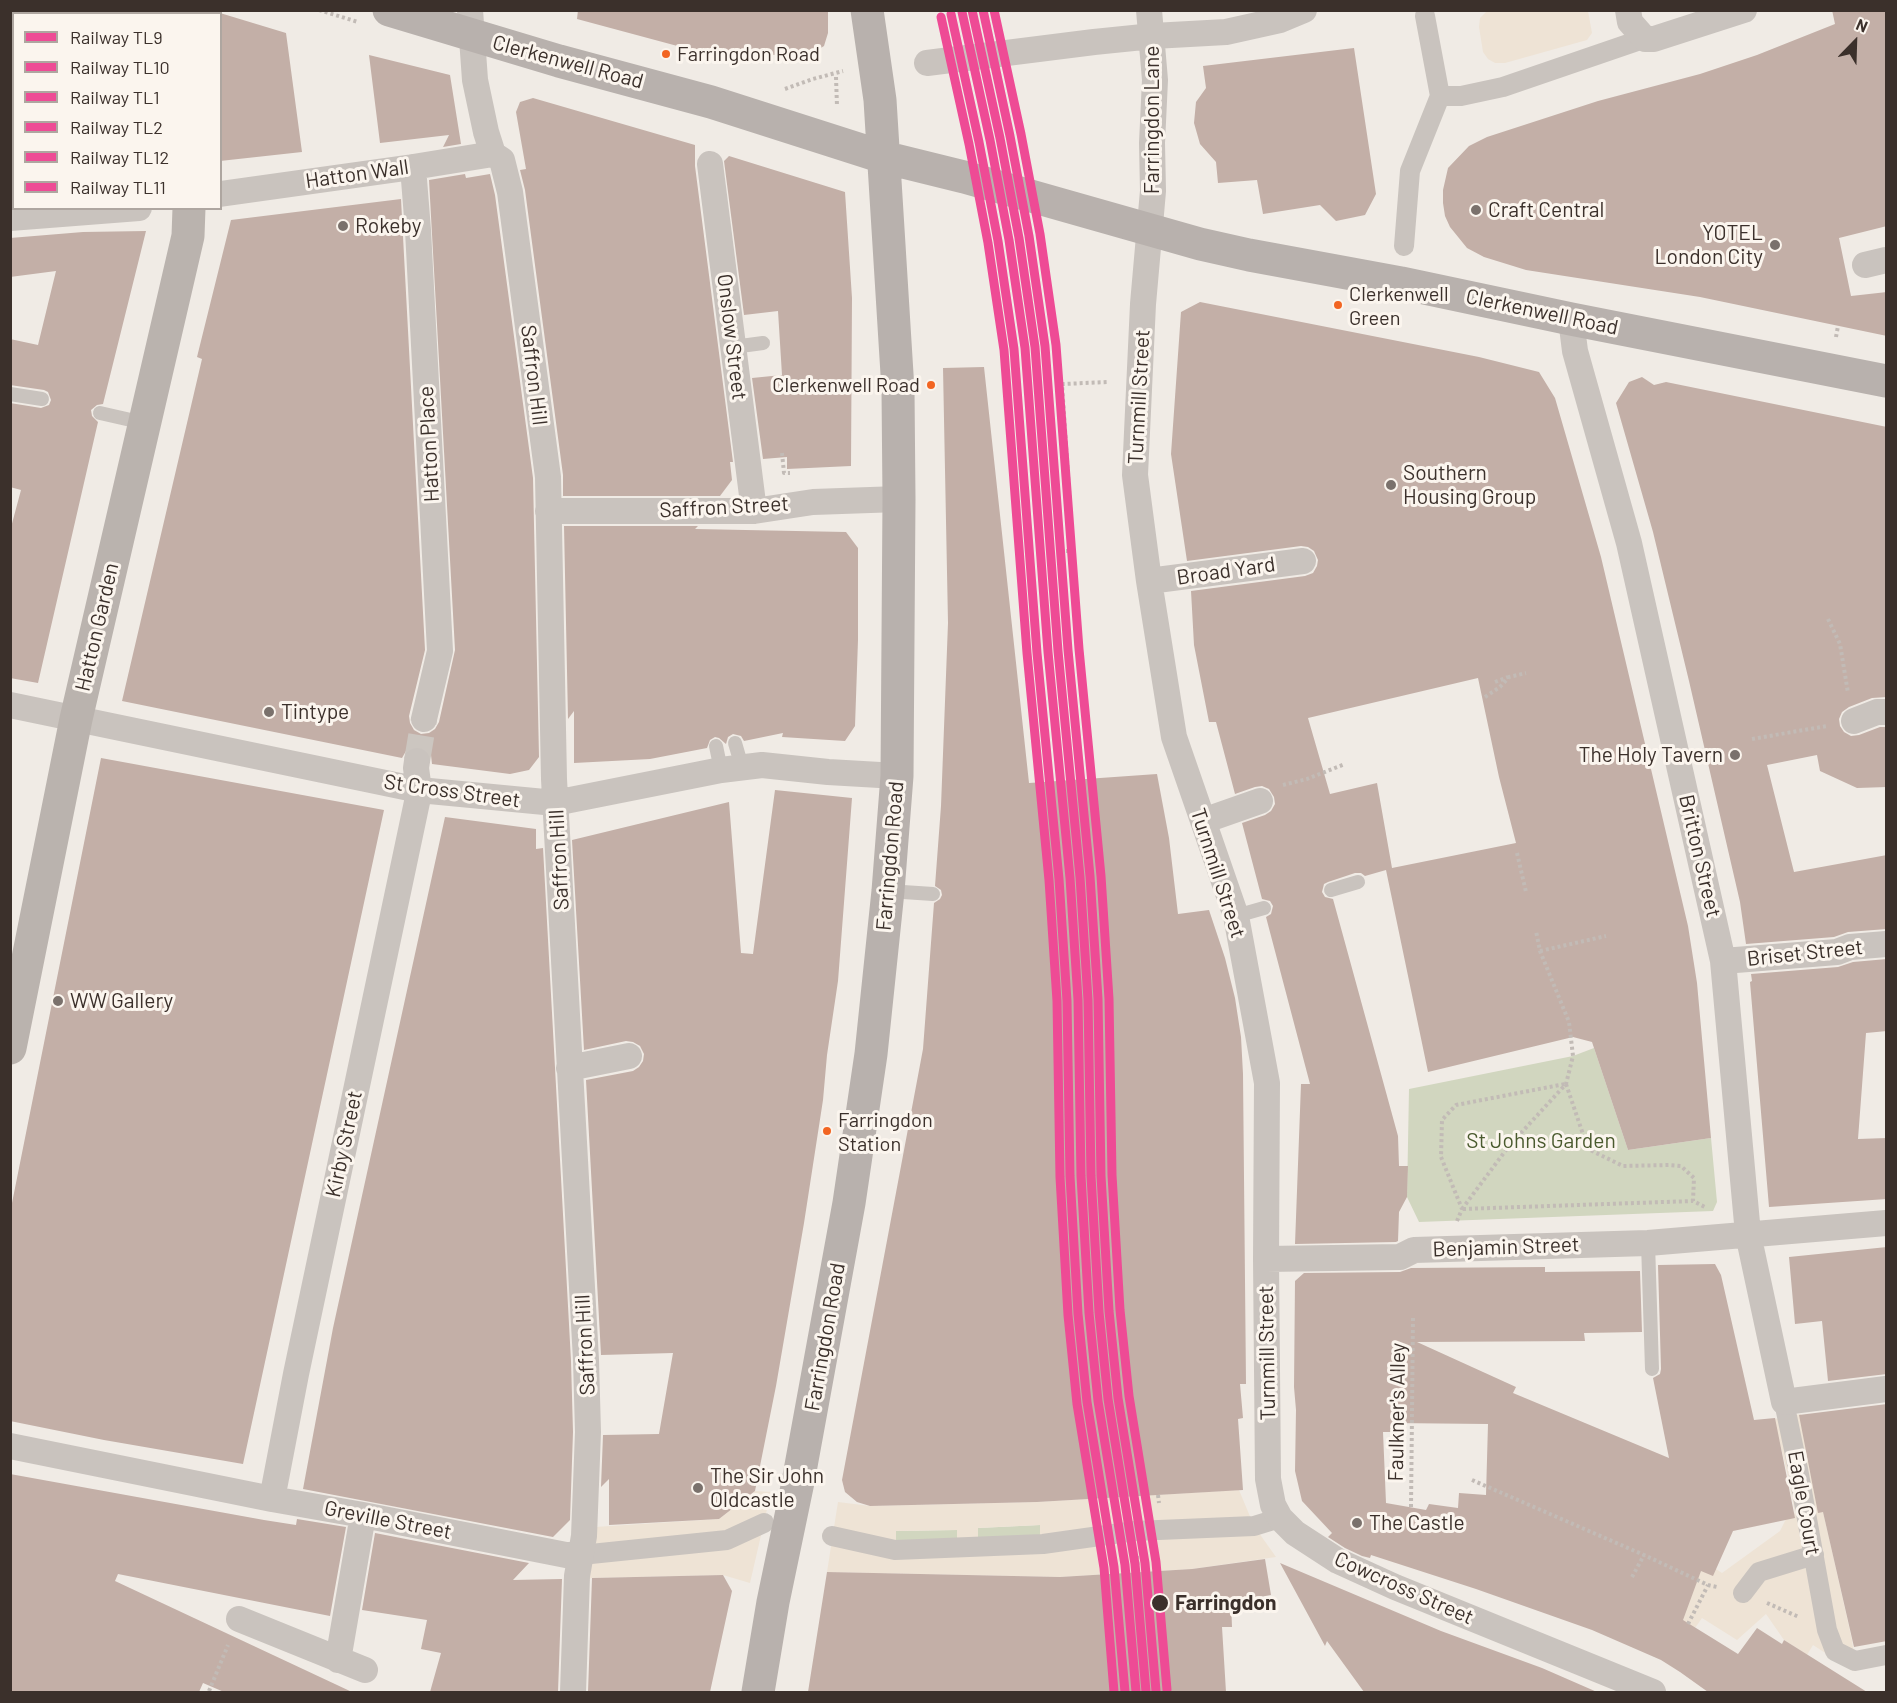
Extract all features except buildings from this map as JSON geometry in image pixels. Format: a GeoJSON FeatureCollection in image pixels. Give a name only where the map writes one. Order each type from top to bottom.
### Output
{"type":"FeatureCollection","features":[{"type":"Feature","properties":{"kind":"main road","name":"Clerkenwell Road"},"geometry":{"type":"LineString","coordinates":[[389,10],[471,23],[559,61],[657,86],[883,157],[1200,244],[1887,381]]}},
{"type":"Feature","properties":{"kind":"main road","name":"Farringdon Road"},"geometry":{"type":"LineString","coordinates":[[758,1692],[849,1203],[871,1054],[897,776],[900,499],[898,390],[880,100],[867,10]]}},
{"type":"Feature","properties":{"kind":"main road","name":"Hatton Garden"},"geometry":{"type":"LineString","coordinates":[[10,1048],[76,719],[188,236],[189,210]]}},
{"type":"Feature","properties":{"kind":"street","name":"Farringdon Lane"},"geometry":{"type":"LineString","coordinates":[[1149,10],[1155,80],[1152,143],[1153,191],[1149,229]]}},
{"type":"Feature","properties":{"kind":"street"},"geometry":{"type":"LineString","coordinates":[[927,63],[1094,42],[1226,32],[1280,20],[1304,10]]}},
{"type":"Feature","properties":{"kind":"street"},"geometry":{"type":"LineString","coordinates":[[1628,10],[1630,22],[1643,39]]}},
{"type":"Feature","properties":{"kind":"street"},"geometry":{"type":"LineString","coordinates":[[1440,96],[1461,96],[1503,87],[1643,39],[1654,39],[1744,10]]}},
{"type":"Feature","properties":{"kind":"street"},"geometry":{"type":"LineString","coordinates":[[1404,246],[1410,171],[1440,96],[1425,16]]}},
{"type":"Feature","properties":{"kind":"street","name":"Saffron Hill"},"geometry":{"type":"LineString","coordinates":[[471,23],[476,80],[486,132],[493,154],[502,160],[510,192],[548,477],[555,803],[588,1432],[584,1536],[577,1576],[573,1692]]}},
{"type":"Feature","properties":{"kind":"street","name":"Hatton Wall"},"geometry":{"type":"LineString","coordinates":[[222,194],[493,154]]}},
{"type":"Feature","properties":{"kind":"street","name":"Onslow Street"},"geometry":{"type":"LineString","coordinates":[[710,164],[754,511]]}},
{"type":"Feature","properties":{"kind":"street","name":"Hatton Place"},"geometry":{"type":"LineString","coordinates":[[413,167],[440,651],[424,719]]}},
{"type":"Feature","properties":{"kind":"street"},"geometry":{"type":"LineString","coordinates":[[10,218],[113,210]]}},
{"type":"Feature","properties":{"kind":"street","name":"Turnmill Street"},"geometry":{"type":"LineString","coordinates":[[1149,229],[1135,475],[1173,737],[1236,916],[1267,1083],[1268,1479],[1273,1505],[1280,1518]]}},
{"type":"Feature","properties":{"kind":"street","name":"Britton Street"},"geometry":{"type":"LineString","coordinates":[[1571,319],[1575,351],[1629,543],[1723,961],[1748,1234],[1784,1402]]}},
{"type":"Feature","properties":{"kind":"street","name":"Saffron Street"},"geometry":{"type":"LineString","coordinates":[[548,511],[754,511],[813,502],[900,499]]}},
{"type":"Feature","properties":{"kind":"street","name":"Broad Yard"},"geometry":{"type":"LineString","coordinates":[[1149,581],[1303,561]]}},
{"type":"Feature","properties":{"kind":"street","name":"St Cross Street"},"geometry":{"type":"LineString","coordinates":[[10,705],[419,790],[555,803],[729,756],[772,765],[828,772],[897,776]]}},
{"type":"Feature","properties":{"kind":"street"},"geometry":{"type":"LineString","coordinates":[[1854,721],[1878,712],[1887,712]]}},
{"type":"Feature","properties":{"kind":"street"},"geometry":{"type":"LineString","coordinates":[[417,761],[419,790]]}},
{"type":"Feature","properties":{"kind":"street","name":"Kirby Street"},"geometry":{"type":"LineString","coordinates":[[272,1499],[296,1374],[419,790]]}},
{"type":"Feature","properties":{"kind":"street"},"geometry":{"type":"LineString","coordinates":[[1203,821],[1260,801]]}},
{"type":"Feature","properties":{"kind":"street","name":"Briset Street"},"geometry":{"type":"LineString","coordinates":[[1723,961],[1837,952],[1850,947],[1887,944]]}},
{"type":"Feature","properties":{"kind":"street"},"geometry":{"type":"LineString","coordinates":[[569,1068],[629,1056]]}},
{"type":"Feature","properties":{"kind":"street","name":"Benjamin Street"},"geometry":{"type":"LineString","coordinates":[[1266,1259],[1400,1257],[1414,1250],[1648,1243],[1887,1223]]}},
{"type":"Feature","properties":{"kind":"street"},"geometry":{"type":"LineString","coordinates":[[1784,1402],[1887,1389]]}},
{"type":"Feature","properties":{"kind":"street","name":"Eagle Court"},"geometry":{"type":"LineString","coordinates":[[1784,1402],[1827,1630],[1835,1651],[1855,1661],[1887,1654]]}},
{"type":"Feature","properties":{"kind":"street","name":"Greville Street"},"geometry":{"type":"LineString","coordinates":[[10,1446],[566,1555],[727,1540],[764,1523]]}},
{"type":"Feature","properties":{"kind":"street"},"geometry":{"type":"LineString","coordinates":[[338,1660],[363,1515]]}},
{"type":"Feature","properties":{"kind":"street"},"geometry":{"type":"LineString","coordinates":[[832,1536],[895,1550],[1043,1544],[1135,1531],[1254,1526],[1280,1518]]}},
{"type":"Feature","properties":{"kind":"street","name":"Cowcross Street"},"geometry":{"type":"LineString","coordinates":[[1280,1518],[1295,1533],[1338,1561],[1395,1587],[1653,1692]]}},
{"type":"Feature","properties":{"kind":"street"},"geometry":{"type":"LineString","coordinates":[[1743,1593],[1759,1572],[1814,1555]]}},
{"type":"Feature","properties":{"kind":"street"},"geometry":{"type":"LineString","coordinates":[[239,1619],[365,1670]]}},
{"type":"Feature","properties":{"kind":"lane"},"geometry":{"type":"LineString","coordinates":[[733,347],[763,343]]}},
{"type":"Feature","properties":{"kind":"lane"},"geometry":{"type":"LineString","coordinates":[[10,394],[42,399]]}},
{"type":"Feature","properties":{"kind":"lane"},"geometry":{"type":"LineString","coordinates":[[100,413],[144,423]]}},
{"type":"Feature","properties":{"kind":"lane"},"geometry":{"type":"LineString","coordinates":[[1331,890],[1358,882]]}},
{"type":"Feature","properties":{"kind":"lane"},"geometry":{"type":"LineString","coordinates":[[888,891],[933,894]]}},
{"type":"Feature","properties":{"kind":"lane"},"geometry":{"type":"LineString","coordinates":[[1236,916],[1264,908]]}},
{"type":"Feature","properties":{"kind":"lane"},"geometry":{"type":"LineString","coordinates":[[1648,1243],[1652,1369]]}},
{"type":"Feature","properties":{"kind":"path"},"geometry":{"type":"LineString","coordinates":[[747,114],[765,97],[776,92],[813,79],[874,64]]}},
{"type":"Feature","properties":{"kind":"path"},"geometry":{"type":"LineString","coordinates":[[836,77],[837,106]]}},
{"type":"Feature","properties":{"kind":"path"},"geometry":{"type":"LineString","coordinates":[[1836,337],[1838,326]]}},
{"type":"Feature","properties":{"kind":"path"},"geometry":{"type":"LineString","coordinates":[[1066,551],[1073,551],[1062,384],[1115,382]]}},
{"type":"Feature","properties":{"kind":"path"},"geometry":{"type":"LineString","coordinates":[[782,453],[784,473]]}},
{"type":"Feature","properties":{"kind":"path"},"geometry":{"type":"LineString","coordinates":[[1828,619],[1840,644],[1849,696]]}},
{"type":"Feature","properties":{"kind":"path"},"geometry":{"type":"LineString","coordinates":[[1495,682],[1526,673]]}},
{"type":"Feature","properties":{"kind":"path"},"geometry":{"type":"LineString","coordinates":[[1485,697],[1500,687],[1509,677]]}},
{"type":"Feature","properties":{"kind":"path"},"geometry":{"type":"LineString","coordinates":[[1752,739],[1854,721]]}},
{"type":"Feature","properties":{"kind":"path"},"geometry":{"type":"LineString","coordinates":[[1307,779],[1345,764]]}},
{"type":"Feature","properties":{"kind":"path"},"geometry":{"type":"LineString","coordinates":[[1516,853],[1527,892]]}},
{"type":"Feature","properties":{"kind":"path"},"geometry":{"type":"LineString","coordinates":[[1455,1226],[1462,1209],[1509,1146],[1566,1084],[1573,1056],[1569,1022],[1540,951],[1536,931]]}},
{"type":"Feature","properties":{"kind":"path"},"geometry":{"type":"LineString","coordinates":[[1540,951],[1606,936]]}},
{"type":"Feature","properties":{"kind":"path"},"geometry":{"type":"LineString","coordinates":[[1566,1084],[1588,1149],[1623,1166],[1681,1166],[1694,1178],[1693,1201]]}},
{"type":"Feature","properties":{"kind":"path"},"geometry":{"type":"LineString","coordinates":[[1462,1209],[1441,1157],[1442,1120],[1456,1105],[1566,1084]]}},
{"type":"Feature","properties":{"kind":"path"},"geometry":{"type":"LineString","coordinates":[[1462,1209],[1693,1201],[1748,1234]]}},
{"type":"Feature","properties":{"kind":"path","name":"Faulkner's Alley"},"geometry":{"type":"LineString","coordinates":[[1411,1507],[1413,1318]]}},
{"type":"Feature","properties":{"kind":"path"},"geometry":{"type":"LineString","coordinates":[[1472,1480],[1708,1585],[1743,1593],[1827,1630]]}},
{"type":"Feature","properties":{"kind":"path"},"geometry":{"type":"LineString","coordinates":[[1632,1578],[1644,1555]]}},
{"type":"Feature","properties":{"kind":"path"},"geometry":{"type":"LineString","coordinates":[[1688,1624],[1708,1585]]}},
{"type":"Feature","properties":{"kind":"path"},"geometry":{"type":"LineString","coordinates":[[209,1691],[239,1619]]}},
{"type":"Feature","properties":{"kind":"green space","name":"St Johns Garden"},"geometry":{"type":"Polygon","coordinates":[[[1594,1048],[1628,1150],[1711,1138],[1717,1202],[1713,1211],[1419,1222],[1407,1197],[1409,1089],[1573,1056],[1594,1048]]]}},
{"type":"Feature","properties":{"kind":"green space"},"geometry":{"type":"Polygon","coordinates":[[[1040,1525],[1040,1535],[978,1538],[978,1528],[1040,1525]]]}},
{"type":"Feature","properties":{"kind":"green space"},"geometry":{"type":"Polygon","coordinates":[[[957,1530],[957,1540],[896,1542],[895,1531],[957,1530]]]}},
{"type":"Feature","properties":{"kind":"shaded area"},"geometry":{"type":"Polygon","coordinates":[[[1487,11],[1588,11],[1592,33],[1587,40],[1505,63],[1495,63],[1483,52],[1479,27],[1480,18],[1487,11]]]}},
{"type":"Feature","properties":{"kind":"shaded area"},"geometry":{"type":"Polygon","coordinates":[[[1801,1414],[1852,1640],[1855,1661],[1853,1671],[1813,1645],[1807,1655],[1784,1640],[1766,1614],[1737,1640],[1702,1618],[1695,1628],[1682,1621],[1620,1534],[1722,1573],[1780,1531],[1786,1519],[1795,1513],[1774,1419],[1801,1414]]]}},
{"type":"Feature","properties":{"kind":"shaded area"},"geometry":{"type":"Polygon","coordinates":[[[1239,1490],[1254,1526],[1276,1557],[1192,1569],[1060,1577],[827,1572],[838,1502],[870,1506],[1037,1502],[1239,1490]],[[1040,1525],[978,1528],[978,1538],[1040,1535],[1040,1525]],[[957,1530],[896,1531],[896,1542],[957,1540],[957,1530]]]}},
{"type":"Feature","properties":{"kind":"shaded area"},"geometry":{"type":"Polygon","coordinates":[[[755,1491],[771,1492],[750,1583],[723,1575],[591,1578],[588,1580],[595,1527],[719,1519],[755,1491]]]}},
{"type":"Feature","properties":{"kind":"tunnel"},"geometry":{"type":"LineString","coordinates":[[417,761],[424,719]]}},
{"type":"Feature","properties":{"kind":"rail line","name":"TL9"},"geometry":{"type":"LineString","coordinates":[[972,10],[1019,238],[1035,347],[1058,651],[1080,877],[1088,1000],[1091,1176],[1099,1312],[1108,1399],[1135,1564],[1146,1692]]}},
{"type":"Feature","properties":{"kind":"rail line","name":"TL1"},"geometry":{"type":"LineString","coordinates":[[983,10],[1029,236],[1045,346],[1068,650],[1090,876],[1098,999],[1101,1176],[1109,1311],[1118,1398],[1145,1563],[1156,1691]]}},
{"type":"Feature","properties":{"kind":"rail line","name":"TL12"},"geometry":{"type":"LineString","coordinates":[[994,10],[1040,234],[1056,345],[1079,649],[1101,876],[1109,999],[1112,1175],[1120,1310],[1129,1396],[1156,1562],[1167,1690]]}},
{"type":"Feature","properties":{"kind":"rail line","name":"TL10"},"geometry":{"type":"LineString","coordinates":[[962,12],[1009,240],[1025,348],[1048,652],[1070,878],[1078,1000],[1081,1176],[1089,1313],[1098,1401],[1125,1565],[1136,1692]]}},
{"type":"Feature","properties":{"kind":"rail line","name":"TL2"},"geometry":{"type":"LineString","coordinates":[[951,14],[998,241],[1014,349],[1037,653],[1059,879],[1067,1001],[1070,1176],[1078,1314],[1087,1402],[1114,1567],[1125,1692]]}},
{"type":"Feature","properties":{"kind":"rail line","name":"TL11"},"geometry":{"type":"LineString","coordinates":[[941,17],[988,243],[1004,350],[1027,653],[1049,880],[1057,1001],[1060,1177],[1068,1315],[1077,1404],[1104,1568],[1114,1692]]}},
{"type":"Feature","properties":{"kind":"place","name":"Farringdon Road"},"geometry":{"type":"Point","coordinates":[666,54]}},
{"type":"Feature","properties":{"kind":"place","name":"Craft Central"},"geometry":{"type":"Point","coordinates":[1476,210]}},
{"type":"Feature","properties":{"kind":"place","name":"Rokeby"},"geometry":{"type":"Point","coordinates":[343,226]}},
{"type":"Feature","properties":{"kind":"place","name":"YOTEL London City"},"geometry":{"type":"Point","coordinates":[1775,245]}},
{"type":"Feature","properties":{"kind":"place","name":"Clerkenwell Green"},"geometry":{"type":"Point","coordinates":[1338,305]}},
{"type":"Feature","properties":{"kind":"place","name":"Clerkenwell Road"},"geometry":{"type":"Point","coordinates":[931,385]}},
{"type":"Feature","properties":{"kind":"place","name":"Southern Housing Group"},"geometry":{"type":"Point","coordinates":[1391,485]}},
{"type":"Feature","properties":{"kind":"place","name":"Tintype"},"geometry":{"type":"Point","coordinates":[269,712]}},
{"type":"Feature","properties":{"kind":"place","name":"The Holy Tavern"},"geometry":{"type":"Point","coordinates":[1735,755]}},
{"type":"Feature","properties":{"kind":"place","name":"WW Gallery"},"geometry":{"type":"Point","coordinates":[58,1001]}},
{"type":"Feature","properties":{"kind":"place","name":"Farringdon Station"},"geometry":{"type":"Point","coordinates":[827,1131]}},
{"type":"Feature","properties":{"kind":"place","name":"The Sir John Oldcastle"},"geometry":{"type":"Point","coordinates":[698,1488]}},
{"type":"Feature","properties":{"kind":"place","name":"The Castle"},"geometry":{"type":"Point","coordinates":[1357,1523]}},
{"type":"Feature","properties":{"kind":"place","name":"Farringdon"},"geometry":{"type":"Point","coordinates":[1160,1603]}}]}
